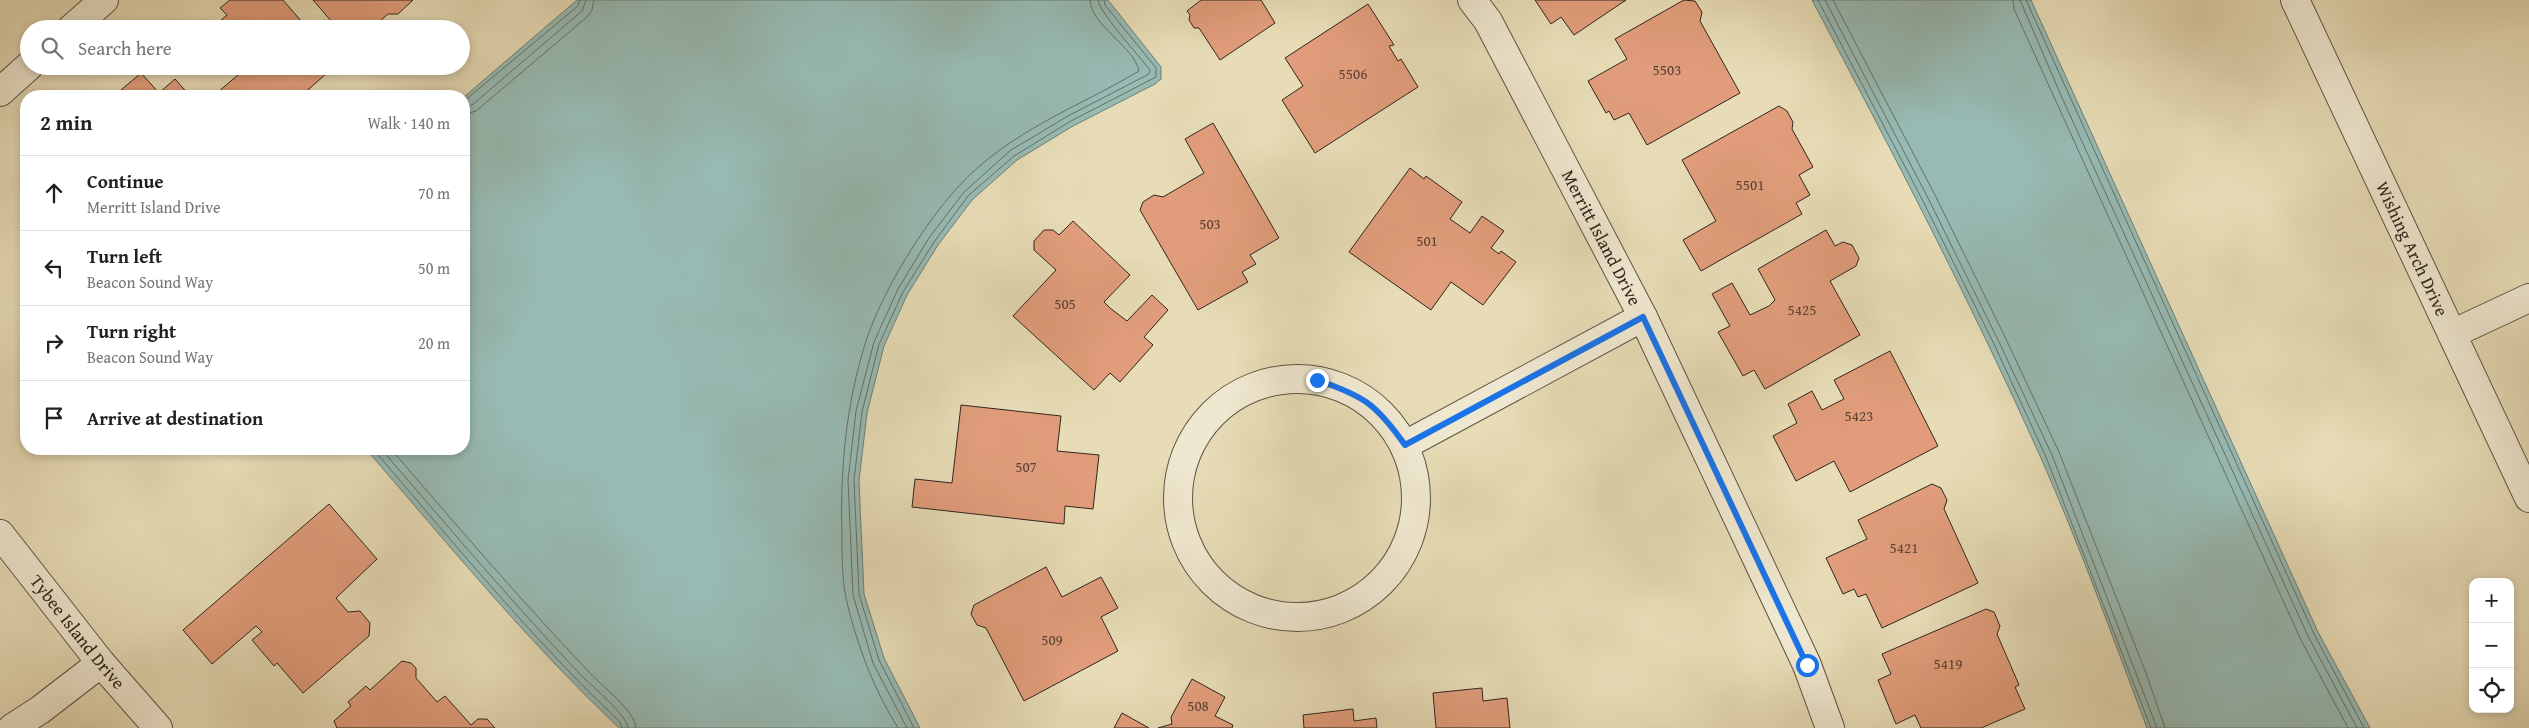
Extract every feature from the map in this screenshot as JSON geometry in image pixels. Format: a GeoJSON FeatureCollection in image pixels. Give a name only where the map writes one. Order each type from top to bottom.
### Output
{"type":"FeatureCollection","features":[{"type":"Feature","properties":{"kind":"street"},"geometry":{"type":"LineString","coordinates":[[81,20],[104,0]]}},
{"type":"Feature","properties":{"kind":"street","name":"Merritt Island Drive"},"geometry":{"type":"LineString","coordinates":[[1472,0],[1488,21],[1643,317],[1807,665],[1830,728]]}},
{"type":"Feature","properties":{"kind":"street","name":"Wishing Arch Drive"},"geometry":{"type":"LineString","coordinates":[[2295,0],[2529,498]]}},
{"type":"Feature","properties":{"kind":"street"},"geometry":{"type":"LineString","coordinates":[[0,92],[20,74]]}},
{"type":"Feature","properties":{"kind":"street"},"geometry":{"type":"LineString","coordinates":[[2452,334],[2529,298]]}},
{"type":"Feature","properties":{"kind":"street"},"geometry":{"type":"LineString","coordinates":[[1405,445],[1643,317]]}},
{"type":"Feature","properties":{"kind":"street"},"geometry":{"type":"LineString","coordinates":[[1279,380],[1317,380],[1352,392],[1383,414],[1405,445],[1416,484],[1414,525],[1397,563],[1369,594],[1333,612],[1292,618],[1259,611],[1251,609],[1216,587],[1191,554],[1179,519],[1179,481],[1190,445],[1212,414],[1243,392],[1279,380]]}},
{"type":"Feature","properties":{"kind":"street","name":"Tybee Island Drive"},"geometry":{"type":"LineString","coordinates":[[0,534],[101,663],[158,728]]}},
{"type":"Feature","properties":{"kind":"street"},"geometry":{"type":"LineString","coordinates":[[12,728],[40,710],[101,663]]}},
{"type":"Feature","properties":{"kind":"water"},"geometry":{"type":"Polygon","coordinates":[[[577,0],[1108,0],[1161,67],[1161,79],[1155,84],[1073,126],[1017,160],[972,200],[938,245],[907,295],[884,346],[867,413],[859,481],[864,594],[884,658],[920,728],[619,728],[521,627],[371,455],[470,455],[470,92],[577,0]]]}},
{"type":"Feature","properties":{"kind":"water"},"geometry":{"type":"Polygon","coordinates":[[[1812,0],[2031,0],[2318,632],[2370,728],[2147,728],[2096,592],[2041,458],[1987,342],[1930,227],[1812,0]]]}},
{"type":"Feature","properties":{"kind":"building"},"geometry":{"type":"Polygon","coordinates":[[[230,0],[283,0],[300,20],[221,20],[227,15],[220,8],[230,0]]]}},
{"type":"Feature","properties":{"kind":"building"},"geometry":{"type":"Polygon","coordinates":[[[313,0],[413,0],[398,14],[388,14],[381,20],[330,20],[313,0]]]}},
{"type":"Feature","properties":{"kind":"building"},"geometry":{"type":"Polygon","coordinates":[[[1201,0],[1261,0],[1275,23],[1220,60],[1199,28],[1194,28],[1189,20],[1190,15],[1187,11],[1201,0]]]}},
{"type":"Feature","properties":{"kind":"building"},"geometry":{"type":"Polygon","coordinates":[[[1535,0],[1626,0],[1574,35],[1561,17],[1551,24],[1535,0]]]}},
{"type":"Feature","properties":{"kind":"building"},"geometry":{"type":"Polygon","coordinates":[[[1684,0],[1695,1],[1702,12],[1700,21],[1740,93],[1647,145],[1629,113],[1614,120],[1609,111],[1606,113],[1588,81],[1627,59],[1615,39],[1684,0]]]}},
{"type":"Feature","properties":{"kind":"building"},"geometry":{"type":"Polygon","coordinates":[[[1368,4],[1394,45],[1389,46],[1398,61],[1401,59],[1418,87],[1315,153],[1282,100],[1303,86],[1285,58],[1368,4]]]}},
{"type":"Feature","properties":{"kind":"building"},"geometry":{"type":"Polygon","coordinates":[[[139,75],[143,75],[156,90],[121,90],[139,75]]]}},
{"type":"Feature","properties":{"kind":"building"},"geometry":{"type":"Polygon","coordinates":[[[238,75],[325,75],[308,90],[220,90],[238,75]]]}},
{"type":"Feature","properties":{"kind":"building"},"geometry":{"type":"Polygon","coordinates":[[[175,79],[185,90],[162,90],[175,79]]]}},
{"type":"Feature","properties":{"kind":"building"},"geometry":{"type":"Polygon","coordinates":[[[1779,106],[1787,111],[1793,122],[1792,129],[1813,167],[1799,175],[1810,195],[1796,203],[1802,214],[1701,271],[1683,240],[1716,221],[1682,160],[1779,106]]]}},
{"type":"Feature","properties":{"kind":"building"},"geometry":{"type":"Polygon","coordinates":[[[1213,123],[1279,238],[1250,255],[1256,264],[1242,272],[1248,282],[1198,310],[1140,210],[1143,202],[1154,195],[1163,197],[1204,173],[1185,139],[1213,123]]]}},
{"type":"Feature","properties":{"kind":"building"},"geometry":{"type":"Polygon","coordinates":[[[1410,168],[1424,179],[1426,176],[1462,202],[1450,219],[1470,233],[1482,216],[1504,231],[1491,248],[1499,254],[1501,251],[1516,262],[1483,305],[1451,282],[1431,310],[1349,252],[1410,168]]]}},
{"type":"Feature","properties":{"kind":"building"},"geometry":{"type":"Polygon","coordinates":[[[1073,221],[1130,275],[1104,302],[1110,308],[1127,321],[1152,295],[1168,310],[1144,337],[1153,345],[1120,382],[1110,373],[1094,390],[1013,316],[1056,270],[1034,250],[1034,241],[1044,230],[1053,230],[1059,235],[1073,221]]]}},
{"type":"Feature","properties":{"kind":"building"},"geometry":{"type":"Polygon","coordinates":[[[1826,230],[1835,246],[1843,242],[1852,245],[1859,258],[1856,266],[1830,281],[1860,335],[1765,389],[1754,370],[1743,376],[1718,332],[1730,326],[1712,294],[1732,283],[1750,315],[1769,306],[1775,300],[1758,269],[1826,230]]]}},
{"type":"Feature","properties":{"kind":"building"},"geometry":{"type":"Polygon","coordinates":[[[1890,351],[1938,446],[1850,492],[1834,461],[1796,481],[1773,436],[1797,423],[1788,404],[1812,391],[1822,410],[1844,399],[1834,380],[1890,351]]]}},
{"type":"Feature","properties":{"kind":"building"},"geometry":{"type":"Polygon","coordinates":[[[961,405],[1061,416],[1057,451],[1099,455],[1093,509],[1065,506],[1064,524],[912,507],[915,479],[952,483],[961,405]]]}},
{"type":"Feature","properties":{"kind":"building"},"geometry":{"type":"Polygon","coordinates":[[[1932,484],[1941,488],[1947,500],[1944,509],[1978,583],[1882,628],[1866,594],[1858,597],[1854,589],[1843,594],[1826,558],[1867,539],[1858,520],[1932,484]]]}},
{"type":"Feature","properties":{"kind":"building"},"geometry":{"type":"Polygon","coordinates":[[[329,504],[377,559],[336,598],[348,612],[360,611],[370,623],[369,636],[303,693],[277,663],[274,666],[252,640],[262,632],[256,626],[212,664],[183,630],[329,504]]]}},
{"type":"Feature","properties":{"kind":"building"},"geometry":{"type":"Polygon","coordinates":[[[1046,567],[1062,597],[1101,577],[1118,608],[1101,617],[1118,651],[1024,701],[986,628],[977,625],[971,614],[974,605],[1046,567]]]}},
{"type":"Feature","properties":{"kind":"building"},"geometry":{"type":"Polygon","coordinates":[[[1986,609],[1994,612],[2000,626],[1997,634],[2019,685],[2015,687],[2025,709],[1981,728],[1921,728],[1915,715],[1896,724],[1878,680],[1891,674],[1882,654],[1986,609]]]}},
{"type":"Feature","properties":{"kind":"building"},"geometry":{"type":"Polygon","coordinates":[[[402,661],[411,663],[416,668],[416,678],[437,702],[445,696],[471,725],[478,719],[487,719],[495,728],[337,728],[334,721],[351,706],[348,702],[366,686],[370,690],[402,661]]]}},
{"type":"Feature","properties":{"kind":"building"},"geometry":{"type":"Polygon","coordinates":[[[1192,679],[1225,697],[1215,716],[1233,725],[1232,728],[1158,728],[1172,724],[1171,717],[1192,679]]]}},
{"type":"Feature","properties":{"kind":"building"},"geometry":{"type":"Polygon","coordinates":[[[1482,688],[1483,701],[1507,698],[1510,728],[1436,728],[1433,693],[1482,688]]]}},
{"type":"Feature","properties":{"kind":"building"},"geometry":{"type":"Polygon","coordinates":[[[1353,709],[1354,721],[1376,718],[1377,728],[1304,728],[1303,715],[1353,709]]]}},
{"type":"Feature","properties":{"kind":"building"},"geometry":{"type":"Polygon","coordinates":[[[1122,713],[1149,728],[1114,728],[1122,713]]]}},
{"type":"Feature","properties":{"kind":"route"},"geometry":{"type":"LineString","coordinates":[[1317,380],[1352,392],[1383,414],[1405,445],[1643,317],[1807,665]]}}]}
